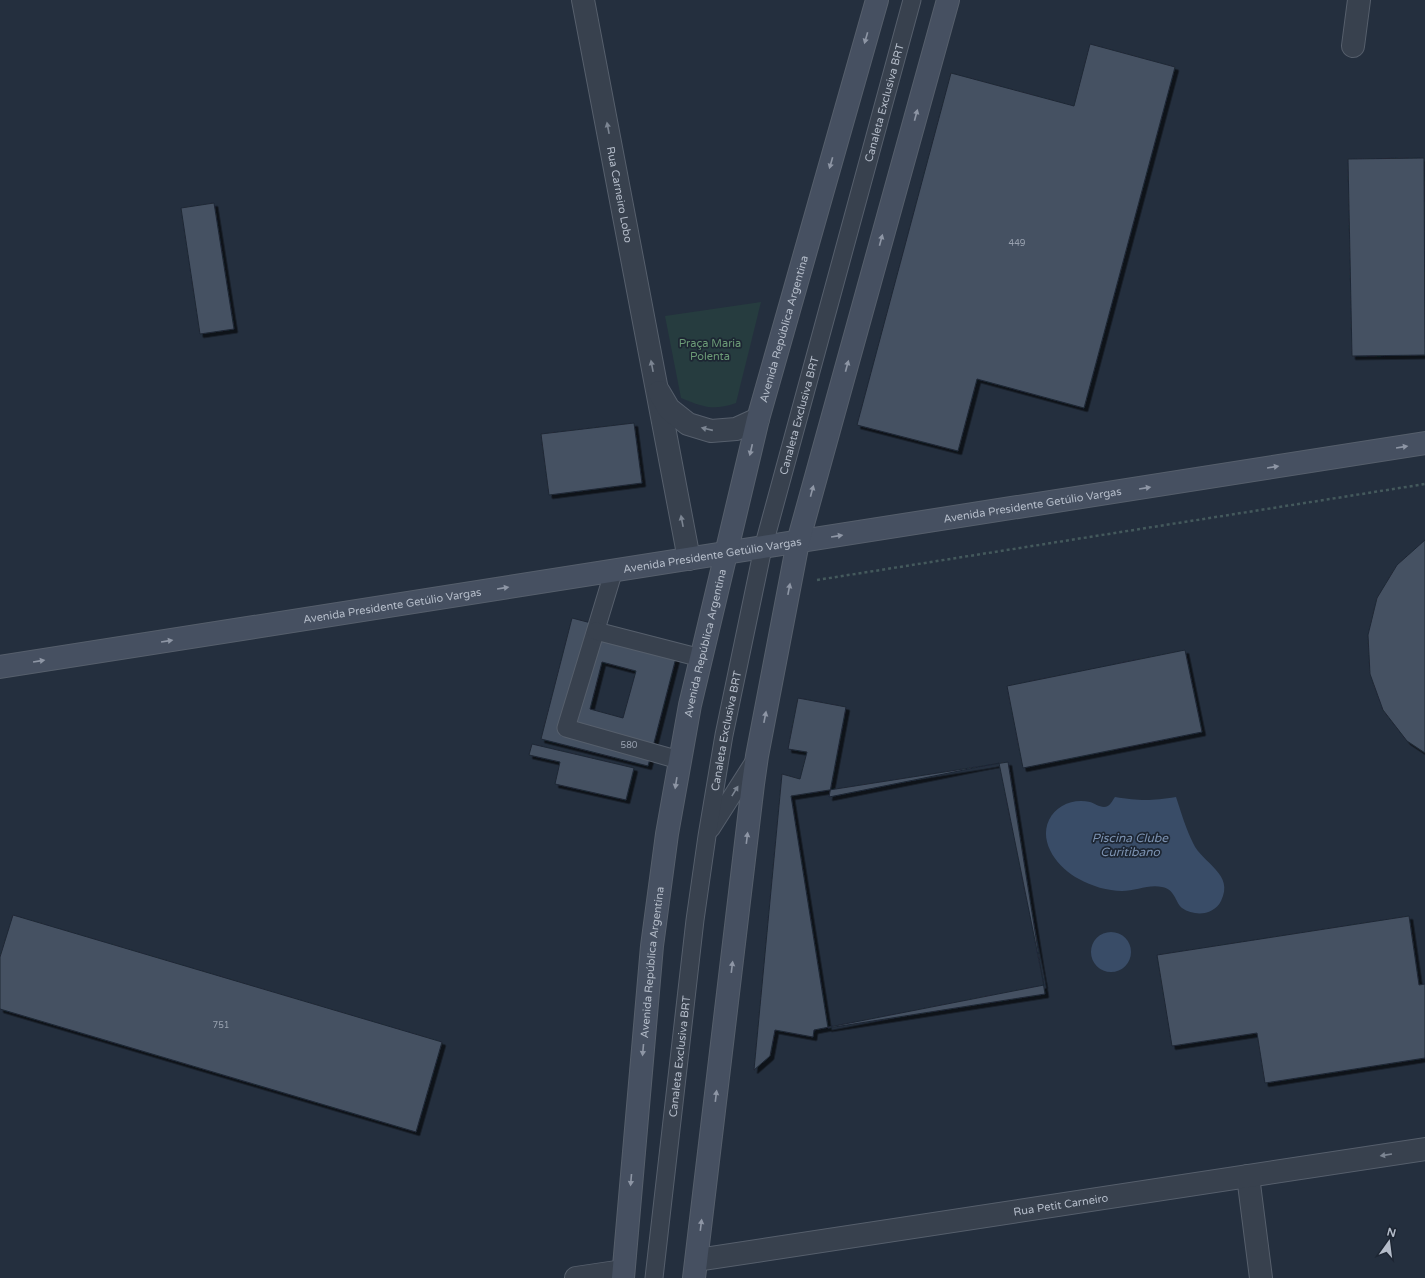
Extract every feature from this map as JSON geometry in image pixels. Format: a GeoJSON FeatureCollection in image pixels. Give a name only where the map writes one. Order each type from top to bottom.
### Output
{"type":"FeatureCollection","features":[{"type":"Feature","properties":{"kind":"street","name":"Rua Carneiro Lobo"},"geometry":{"type":"LineString","coordinates":[[583,0],[690,559]]}},
{"type":"Feature","properties":{"kind":"street","name":"Avenida República Argentina"},"geometry":{"type":"LineString","coordinates":[[623,1274],[652,946],[679,760],[690,705],[758,419],[877,0]]}},
{"type":"Feature","properties":{"kind":"street"},"geometry":{"type":"LineString","coordinates":[[695,1269],[758,756],[798,542],[948,0]]}},
{"type":"Feature","properties":{"kind":"street"},"geometry":{"type":"LineString","coordinates":[[1352,46],[1359,0]]}},
{"type":"Feature","properties":{"kind":"street","name":"Rua Carneiro Lobo"},"geometry":{"type":"LineString","coordinates":[[657,388],[669,409],[688,424],[711,431],[736,429],[758,419]]}},
{"type":"Feature","properties":{"kind":"street","name":"Avenida Presidente Getúlio Vargas"},"geometry":{"type":"LineString","coordinates":[[0,667],[1425,443]]}},
{"type":"Feature","properties":{"kind":"street","name":"Rua Petit Carneiro"},"geometry":{"type":"LineString","coordinates":[[695,1269],[1248,1176],[1425,1149]]}},
{"type":"Feature","properties":{"kind":"street"},"geometry":{"type":"LineString","coordinates":[[1248,1176],[1261,1278]]}},
{"type":"Feature","properties":{"kind":"street"},"geometry":{"type":"LineString","coordinates":[[576,1278],[623,1274]]}},
{"type":"Feature","properties":{"kind":"lane","name":"Canaleta Exclusiva BRT"},"geometry":{"type":"LineString","coordinates":[[654,1278],[692,951],[707,836],[724,735],[763,548],[912,0]]}},
{"type":"Feature","properties":{"kind":"lane"},"geometry":{"type":"LineString","coordinates":[[614,570],[566,728],[679,760]]}},
{"type":"Feature","properties":{"kind":"lane"},"geometry":{"type":"LineString","coordinates":[[596,631],[701,658]]}},
{"type":"Feature","properties":{"kind":"lane","name":"Canaleta Exclusiva BRT"},"geometry":{"type":"LineString","coordinates":[[707,836],[758,756]]}},
{"type":"Feature","properties":{"kind":"path"},"geometry":{"type":"LineString","coordinates":[[812,581],[1425,484]]}},
{"type":"Feature","properties":{"kind":"green space","name":"Praça Maria Polenta"},"geometry":{"type":"Polygon","coordinates":[[[761,302],[736,403],[721,407],[708,407],[681,398],[665,316],[761,302]]]}},
{"type":"Feature","properties":{"kind":"water","name":"Piscina Clube Curitibano"},"geometry":{"type":"Polygon","coordinates":[[[1115,797],[1146,800],[1176,797],[1193,843],[1203,857],[1216,869],[1224,883],[1224,892],[1218,906],[1209,912],[1193,913],[1182,908],[1170,890],[1166,888],[1152,886],[1122,891],[1100,888],[1084,882],[1064,869],[1052,854],[1046,838],[1046,829],[1052,815],[1056,810],[1066,804],[1078,801],[1090,802],[1106,807],[1111,804],[1115,797]]]}},
{"type":"Feature","properties":{"kind":"water"},"geometry":{"type":"Polygon","coordinates":[[[1115,932],[1122,935],[1128,941],[1131,952],[1130,960],[1122,969],[1115,972],[1107,972],[1100,969],[1092,960],[1091,948],[1094,941],[1103,933],[1115,932]]]}},
{"type":"Feature","properties":{"kind":"building"},"geometry":{"type":"Polygon","coordinates":[[[1090,44],[1175,67],[1084,408],[977,379],[958,451],[857,425],[951,73],[1074,106],[1090,44]]]}},
{"type":"Feature","properties":{"kind":"building"},"geometry":{"type":"Polygon","coordinates":[[[1424,158],[1425,355],[1352,356],[1348,159],[1424,158]]]}},
{"type":"Feature","properties":{"kind":"building"},"geometry":{"type":"Polygon","coordinates":[[[214,203],[234,329],[200,334],[181,208],[214,203]]]}},
{"type":"Feature","properties":{"kind":"building"},"geometry":{"type":"Polygon","coordinates":[[[634,423],[642,483],[549,495],[541,434],[634,423]]]}},
{"type":"Feature","properties":{"kind":"building"},"geometry":{"type":"Polygon","coordinates":[[[1425,540],[1425,753],[1407,741],[1383,710],[1370,674],[1368,635],[1377,598],[1397,565],[1425,540]]]}},
{"type":"Feature","properties":{"kind":"building"},"geometry":{"type":"Polygon","coordinates":[[[572,618],[679,646],[648,766],[541,739],[572,618]],[[602,662],[590,709],[623,718],[636,671],[602,662]]]}},
{"type":"Feature","properties":{"kind":"building"},"geometry":{"type":"Polygon","coordinates":[[[1185,650],[1202,732],[1023,768],[1007,686],[1185,650]]]}},
{"type":"Feature","properties":{"kind":"building"},"geometry":{"type":"Polygon","coordinates":[[[798,698],[846,707],[829,797],[999,763],[1044,985],[814,1030],[813,1037],[775,1030],[770,1056],[754,1070],[782,774],[800,779],[807,752],[788,749],[798,698]]]}},
{"type":"Feature","properties":{"kind":"building"},"geometry":{"type":"Polygon","coordinates":[[[532,744],[634,768],[626,800],[555,784],[560,762],[529,755],[532,744]]]}},
{"type":"Feature","properties":{"kind":"building"},"geometry":{"type":"Polygon","coordinates":[[[1008,762],[1045,994],[828,1028],[791,796],[1008,762]]]}},
{"type":"Feature","properties":{"kind":"building"},"geometry":{"type":"Polygon","coordinates":[[[13,915],[442,1042],[416,1132],[0,1009],[0,957],[13,915]]]}},
{"type":"Feature","properties":{"kind":"building"},"geometry":{"type":"Polygon","coordinates":[[[1409,916],[1419,985],[1425,984],[1425,1058],[1265,1083],[1257,1033],[1172,1046],[1157,955],[1409,916]]]}}]}
